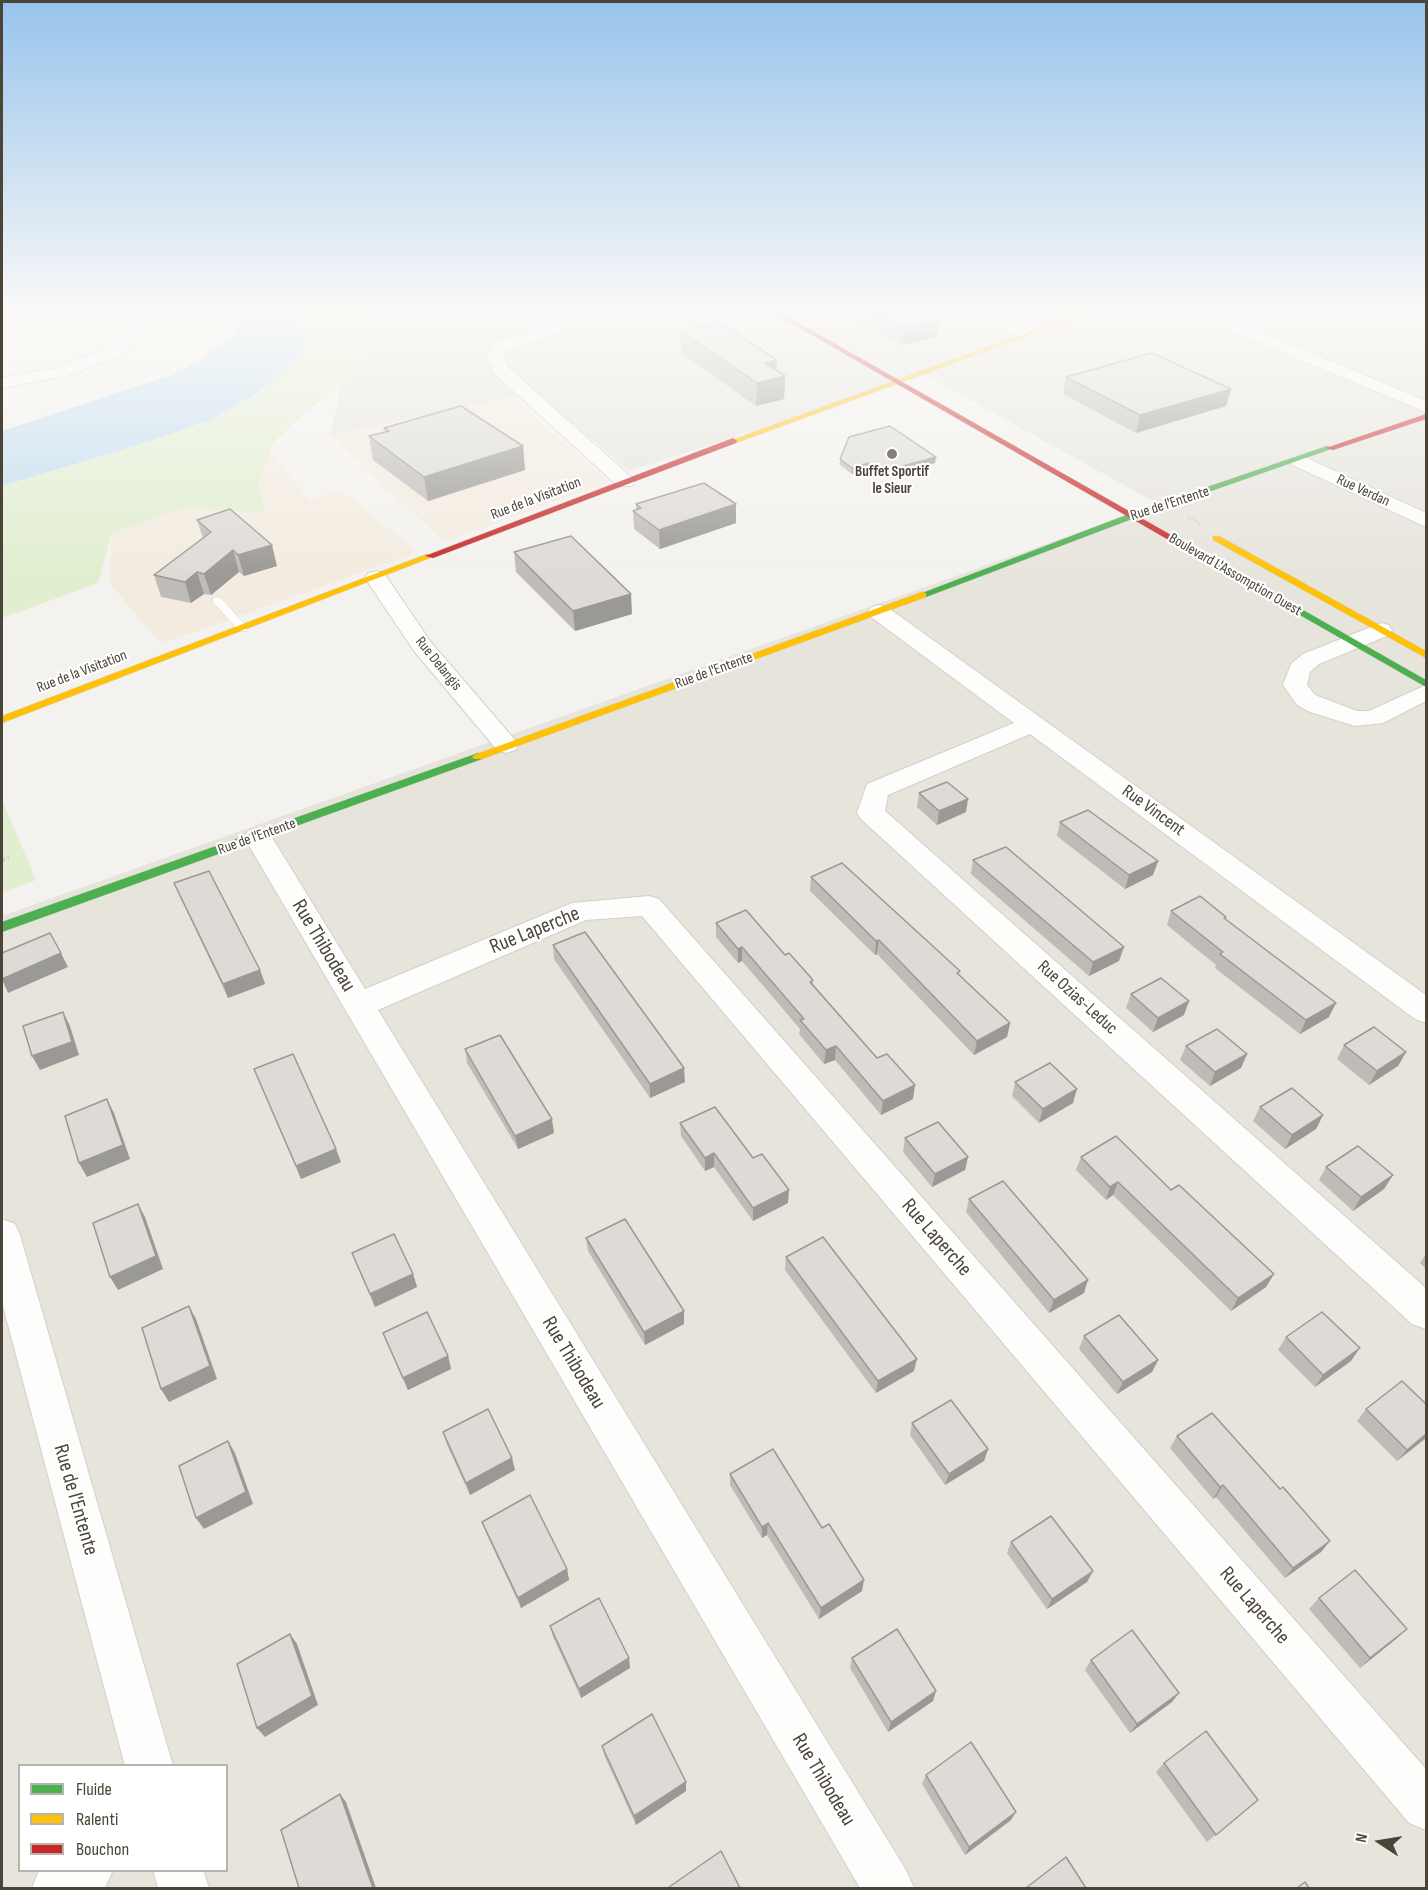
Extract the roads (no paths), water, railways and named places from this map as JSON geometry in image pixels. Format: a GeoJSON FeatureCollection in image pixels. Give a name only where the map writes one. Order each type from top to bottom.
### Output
{"type":"FeatureCollection","features":[{"type":"Feature","properties":{"kind":"street"},"geometry":{"type":"LineString","coordinates":[[537,402],[625,482]]}},
{"type":"Feature","properties":{"kind":"street","name":"Rue de la Visitation"},"geometry":{"type":"LineString","coordinates":[[2,720],[625,482],[843,402]]}},
{"type":"Feature","properties":{"kind":"street","name":"Boulevard L'Assomption Ouest"},"geometry":{"type":"LineString","coordinates":[[933,402],[1426,684]]}},
{"type":"Feature","properties":{"kind":"street","name":"Rue de l'Entente"},"geometry":{"type":"LineString","coordinates":[[2,927],[258,837],[506,745],[879,612],[1132,516],[1300,461],[1426,416]]}},
{"type":"Feature","properties":{"kind":"street","name":"Rue Verdan"},"geometry":{"type":"LineString","coordinates":[[1300,461],[1426,521]]}},
{"type":"Feature","properties":{"kind":"street","name":"Boulevard L'Assomption Ouest"},"geometry":{"type":"LineString","coordinates":[[1139,495],[1179,518]]}},
{"type":"Feature","properties":{"kind":"street","name":"Boulevard L'Assomption Ouest"},"geometry":{"type":"LineString","coordinates":[[1200,529],[1426,655]]}},
{"type":"Feature","properties":{"kind":"street","name":"Rue Delangis"},"geometry":{"type":"LineString","coordinates":[[376,578],[422,646],[506,745]]}},
{"type":"Feature","properties":{"kind":"street","name":"Rue Vincent"},"geometry":{"type":"LineString","coordinates":[[879,612],[1426,1011]]}},
{"type":"Feature","properties":{"kind":"street"},"geometry":{"type":"LineString","coordinates":[[1381,630],[1311,659],[1299,669],[1295,686],[1306,700],[1319,708],[1355,719],[1374,718],[1426,692]]}},
{"type":"Feature","properties":{"kind":"street","name":"Rue Ozias-Leduc"},"geometry":{"type":"LineString","coordinates":[[1034,724],[876,790],[871,813],[1426,1312]]}},
{"type":"Feature","properties":{"kind":"street","name":"Rue Thibodeau"},"geometry":{"type":"LineString","coordinates":[[258,837],[888,1888]]}},
{"type":"Feature","properties":{"kind":"street","name":"Rue Laperche"},"geometry":{"type":"LineString","coordinates":[[358,1005],[582,910],[649,906],[1426,1806]]}},
{"type":"Feature","properties":{"kind":"street","name":"Rue de l'Entente"},"geometry":{"type":"LineString","coordinates":[[2,1235],[148,1764]]}},
{"type":"Feature","properties":{"kind":"street"},"geometry":{"type":"LineString","coordinates":[[57,1888],[85,1872]]}},
{"type":"Feature","properties":{"kind":"street"},"geometry":{"type":"LineString","coordinates":[[179,1872],[183,1888]]}},
{"type":"Feature","properties":{"kind":"lane"},"geometry":{"type":"LineString","coordinates":[[217,600],[243,629]]}},
{"type":"Feature","properties":{"kind":"water"},"geometry":{"type":"Polygon","coordinates":[[[89,402],[241,402],[210,420],[151,441],[2,486],[2,431],[89,402]]]}},
{"type":"Feature","properties":{"kind":"place","name":"Buffet Sportif le Sieur"},"geometry":{"type":"Point","coordinates":[892,454]}}]}
